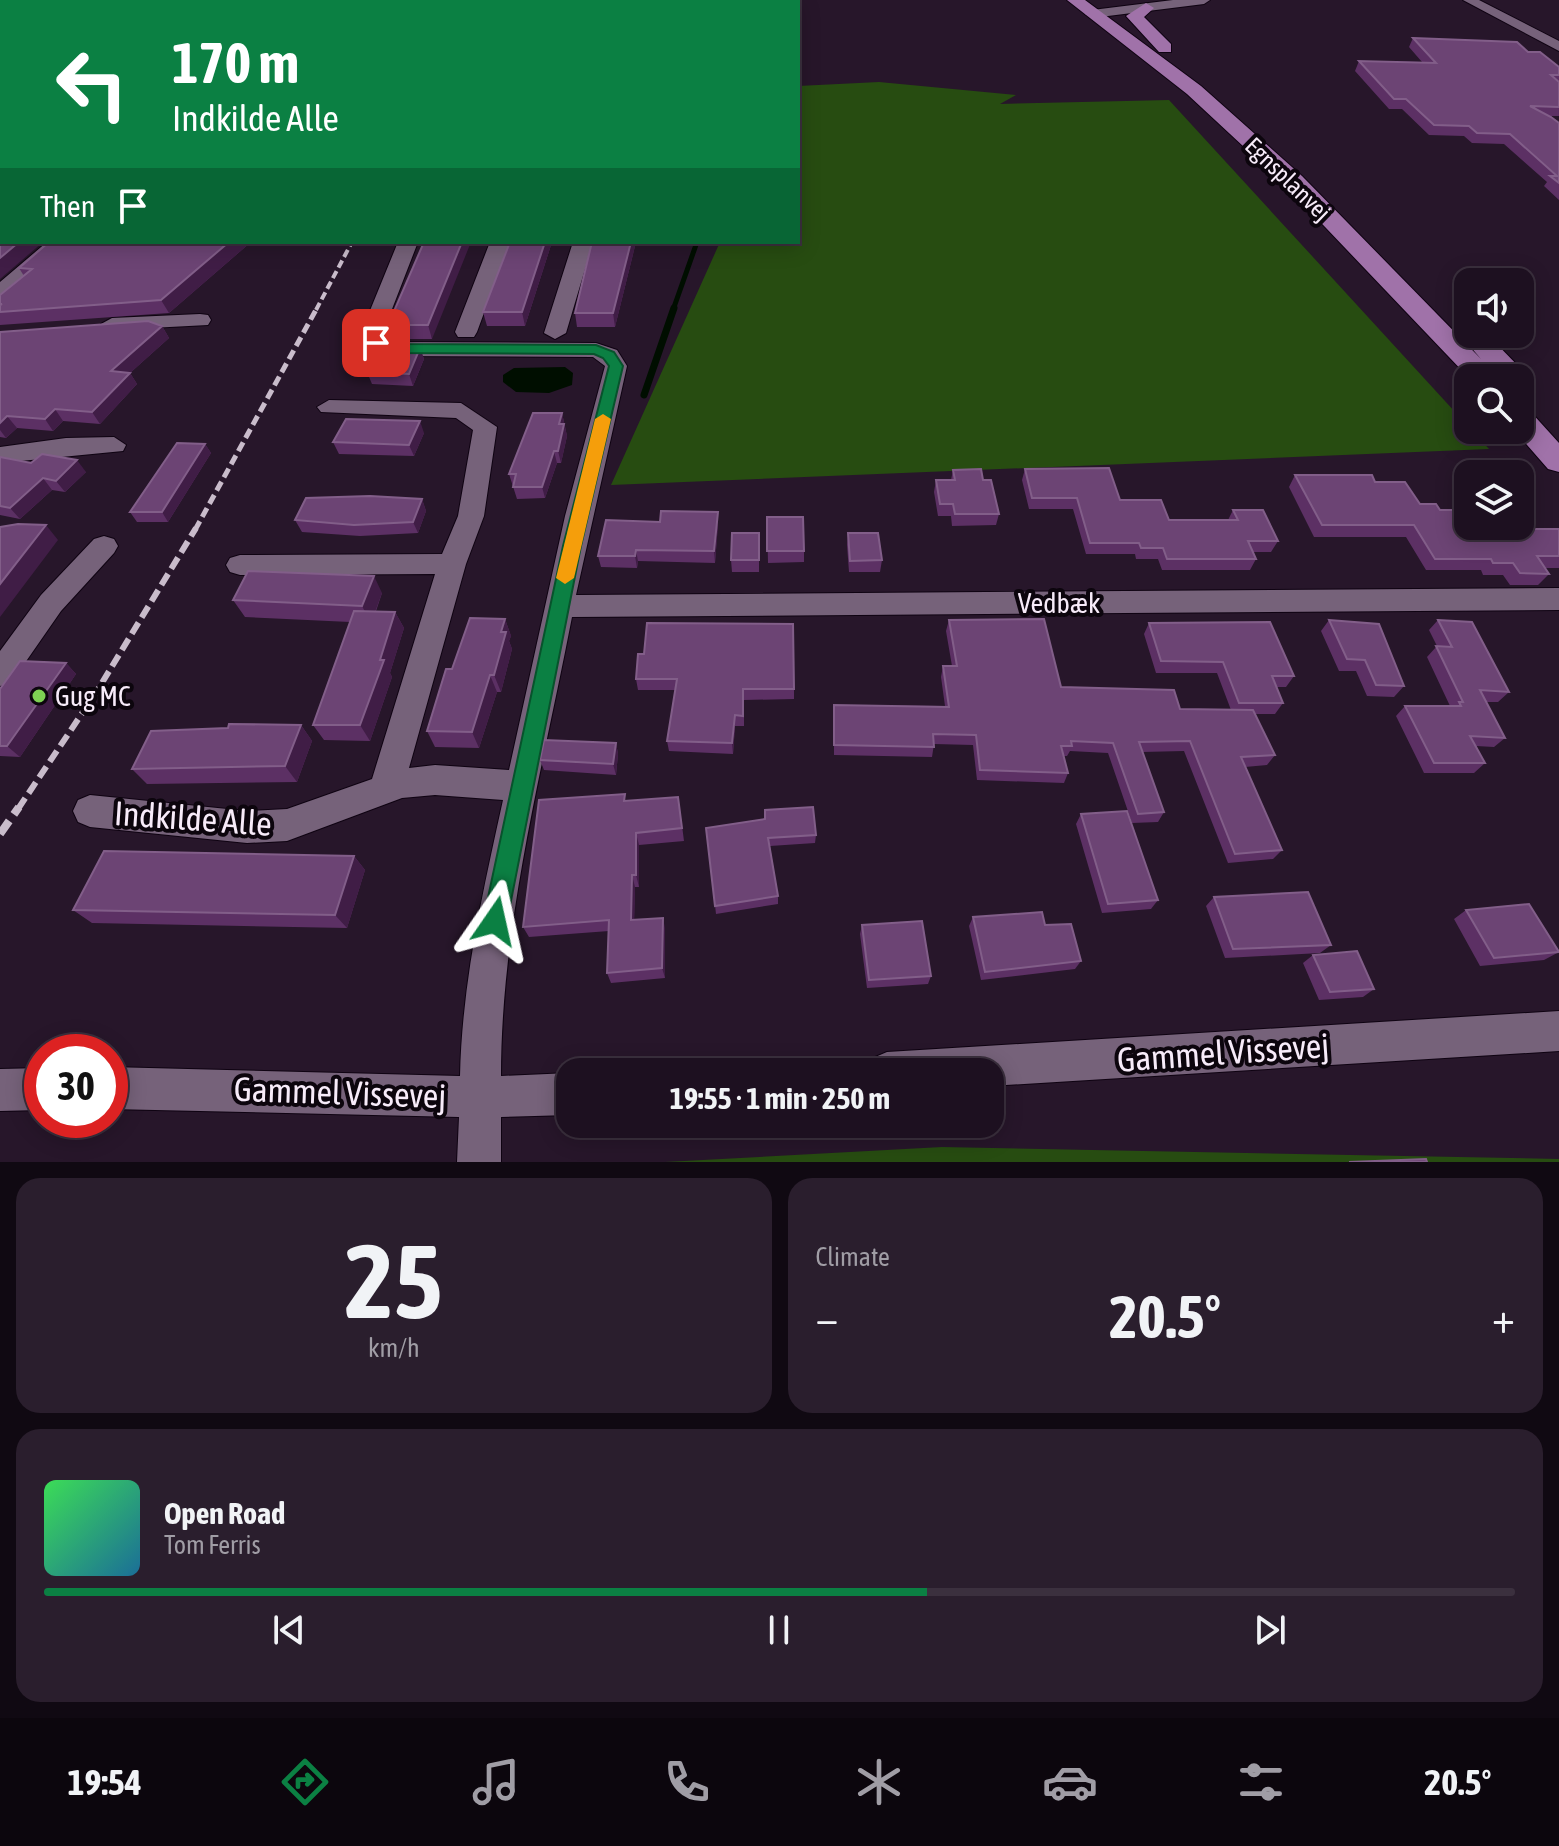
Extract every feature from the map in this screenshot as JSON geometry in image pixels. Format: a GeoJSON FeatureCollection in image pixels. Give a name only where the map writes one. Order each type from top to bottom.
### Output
{"type":"FeatureCollection","features":[{"type":"Feature","properties":{"kind":"main road","name":"Egnsplanvej"},"geometry":{"type":"LineString","coordinates":[[1092,5],[1177,60],[1316,180],[1454,316]]}},
{"type":"Feature","properties":{"kind":"main road","name":"Egnsplanvej"},"geometry":{"type":"LineString","coordinates":[[1092,5],[1194,90],[1294,181],[1470,364]]}},
{"type":"Feature","properties":{"kind":"main road"},"geometry":{"type":"LineString","coordinates":[[1146,8],[1135,13],[1136,19],[1177,60]]}},
{"type":"Feature","properties":{"kind":"main road","name":"Egnsplanvej"},"geometry":{"type":"LineString","coordinates":[[1485,348],[1501,364]]}},
{"type":"Feature","properties":{"kind":"main road"},"geometry":{"type":"LineString","coordinates":[[1534,400],[1559,426]]}},
{"type":"Feature","properties":{"kind":"main road"},"geometry":{"type":"LineString","coordinates":[[1534,434],[1559,462]]}},
{"type":"Feature","properties":{"kind":"street"},"geometry":{"type":"LineString","coordinates":[[1092,5],[1204,0]]}},
{"type":"Feature","properties":{"kind":"street"},"geometry":{"type":"LineString","coordinates":[[1469,0],[1559,47]]}},
{"type":"Feature","properties":{"kind":"street"},"geometry":{"type":"LineString","coordinates":[[1092,5],[1146,8],[1180,2]]}},
{"type":"Feature","properties":{"kind":"street"},"geometry":{"type":"LineString","coordinates":[[0,292],[57,244]]}},
{"type":"Feature","properties":{"kind":"street"},"geometry":{"type":"LineString","coordinates":[[407,244],[371,335],[376,343],[388,349],[596,350],[609,355],[616,366],[520,786],[481,1019],[479,1162]]}},
{"type":"Feature","properties":{"kind":"street"},"geometry":{"type":"LineString","coordinates":[[466,332],[499,244]]}},
{"type":"Feature","properties":{"kind":"street"},"geometry":{"type":"LineString","coordinates":[[555,333],[582,244]]}},
{"type":"Feature","properties":{"kind":"street"},"geometry":{"type":"LineString","coordinates":[[87,326],[200,320]]}},
{"type":"Feature","properties":{"kind":"street"},"geometry":{"type":"LineString","coordinates":[[438,332],[494,332]]}},
{"type":"Feature","properties":{"kind":"street"},"geometry":{"type":"LineString","coordinates":[[527,333],[583,333]]}},
{"type":"Feature","properties":{"kind":"street"},"geometry":{"type":"LineString","coordinates":[[329,407],[461,411],[485,427],[471,516],[452,564],[386,788]]}},
{"type":"Feature","properties":{"kind":"street"},"geometry":{"type":"LineString","coordinates":[[0,455],[66,446],[114,445]]}},
{"type":"Feature","properties":{"kind":"street"},"geometry":{"type":"LineString","coordinates":[[0,674],[51,603],[104,546]]}},
{"type":"Feature","properties":{"kind":"street"},"geometry":{"type":"LineString","coordinates":[[240,565],[452,564]]}},
{"type":"Feature","properties":{"kind":"street","name":"Vedbæk"},"geometry":{"type":"LineString","coordinates":[[559,606],[1559,599]]}},
{"type":"Feature","properties":{"kind":"street","name":"Indkilde Alle"},"geometry":{"type":"LineString","coordinates":[[90,811],[247,827],[287,825],[386,788],[435,780],[520,786]]}},
{"type":"Feature","properties":{"kind":"street","name":"Gammel Vissevej"},"geometry":{"type":"LineString","coordinates":[[1004,1065],[1559,1031]]}},
{"type":"Feature","properties":{"kind":"street","name":"Gammel Vissevej"},"geometry":{"type":"LineString","coordinates":[[128,1088],[556,1094]]}},
{"type":"Feature","properties":{"kind":"street"},"geometry":{"type":"LineString","coordinates":[[0,1090],[24,1089]]}},
{"type":"Feature","properties":{"kind":"green space"},"geometry":{"type":"Polygon","coordinates":[[[879,82],[1016,95],[1000,104],[1169,100],[1454,411],[1454,444],[1484,444],[1489,449],[611,485],[719,244],[800,244],[800,86],[879,82]]]}},
{"type":"Feature","properties":{"kind":"green space"},"geometry":{"type":"Polygon","coordinates":[[[942,1147],[1559,1159],[1559,1162],[665,1162],[942,1147]]]}},
{"type":"Feature","properties":{"kind":"shaded area"},"geometry":{"type":"Polygon","coordinates":[[[565,367],[573,373],[572,385],[549,393],[516,392],[503,382],[503,375],[514,368],[565,367]]]}},
{"type":"Feature","properties":{"kind":"building"},"geometry":{"type":"Polygon","coordinates":[[[1413,38],[1517,42],[1528,52],[1540,52],[1559,67],[1559,75],[1551,75],[1559,82],[1559,107],[1530,106],[1559,123],[1559,183],[1550,176],[1557,176],[1510,134],[1477,133],[1469,126],[1434,125],[1406,99],[1394,99],[1359,61],[1436,63],[1413,38]]]}},
{"type":"Feature","properties":{"kind":"building"},"geometry":{"type":"Polygon","coordinates":[[[0,244],[17,244],[0,258],[0,244]]]}},
{"type":"Feature","properties":{"kind":"building"},"geometry":{"type":"Polygon","coordinates":[[[47,244],[227,244],[161,300],[0,312],[0,295],[32,269],[19,268],[47,244]]]}},
{"type":"Feature","properties":{"kind":"building"},"geometry":{"type":"Polygon","coordinates":[[[423,244],[461,244],[428,325],[388,325],[423,244]]]}},
{"type":"Feature","properties":{"kind":"building"},"geometry":{"type":"Polygon","coordinates":[[[509,244],[544,244],[522,312],[483,312],[509,244]]]}},
{"type":"Feature","properties":{"kind":"building"},"geometry":{"type":"Polygon","coordinates":[[[592,244],[630,244],[613,313],[575,313],[592,244]]]}},
{"type":"Feature","properties":{"kind":"building"},"geometry":{"type":"Polygon","coordinates":[[[148,321],[162,326],[111,371],[130,373],[92,412],[55,409],[45,419],[7,416],[0,423],[0,332],[148,321]]]}},
{"type":"Feature","properties":{"kind":"building"},"geometry":{"type":"Polygon","coordinates":[[[380,346],[420,348],[409,374],[367,372],[380,346]]]}},
{"type":"Feature","properties":{"kind":"building"},"geometry":{"type":"Polygon","coordinates":[[[533,413],[562,413],[559,424],[564,424],[558,451],[554,451],[542,487],[513,487],[516,474],[509,474],[533,413]]]}},
{"type":"Feature","properties":{"kind":"building"},"geometry":{"type":"Polygon","coordinates":[[[346,419],[420,421],[409,445],[333,442],[346,419]]]}},
{"type":"Feature","properties":{"kind":"building"},"geometry":{"type":"Polygon","coordinates":[[[177,443],[205,444],[162,512],[130,512],[177,443]]]}},
{"type":"Feature","properties":{"kind":"building"},"geometry":{"type":"Polygon","coordinates":[[[42,454],[77,460],[56,481],[43,478],[10,508],[0,506],[0,457],[31,463],[42,454]]]}},
{"type":"Feature","properties":{"kind":"building"},"geometry":{"type":"Polygon","coordinates":[[[1109,468],[1120,500],[1161,500],[1169,520],[1238,520],[1233,510],[1263,510],[1278,541],[1248,541],[1256,559],[1167,559],[1163,548],[1141,548],[1139,543],[1090,543],[1077,498],[1032,498],[1025,469],[1109,468]]]}},
{"type":"Feature","properties":{"kind":"building"},"geometry":{"type":"Polygon","coordinates":[[[981,469],[983,480],[991,480],[999,514],[955,514],[953,504],[940,504],[936,480],[955,480],[953,470],[981,469]]]}},
{"type":"Feature","properties":{"kind":"building"},"geometry":{"type":"Polygon","coordinates":[[[1295,475],[1372,475],[1375,482],[1405,482],[1420,504],[1436,504],[1440,510],[1454,510],[1454,540],[1534,540],[1534,529],[1559,529],[1559,556],[1537,556],[1549,574],[1520,573],[1513,563],[1493,563],[1491,559],[1435,559],[1414,525],[1322,525],[1295,475]]]}},
{"type":"Feature","properties":{"kind":"building"},"geometry":{"type":"Polygon","coordinates":[[[370,496],[422,499],[413,522],[354,525],[295,520],[306,498],[370,496]]]}},
{"type":"Feature","properties":{"kind":"building"},"geometry":{"type":"Polygon","coordinates":[[[661,511],[718,512],[714,551],[636,550],[635,556],[598,556],[606,520],[660,522],[661,511]]]}},
{"type":"Feature","properties":{"kind":"building"},"geometry":{"type":"Polygon","coordinates":[[[767,517],[803,517],[804,551],[767,551],[767,517]]]}},
{"type":"Feature","properties":{"kind":"building"},"geometry":{"type":"Polygon","coordinates":[[[46,525],[0,584],[0,527],[46,525]]]}},
{"type":"Feature","properties":{"kind":"building"},"geometry":{"type":"Polygon","coordinates":[[[732,533],[759,533],[759,560],[731,560],[732,533]]]}},
{"type":"Feature","properties":{"kind":"building"},"geometry":{"type":"Polygon","coordinates":[[[848,533],[878,533],[882,560],[850,561],[848,533]]]}},
{"type":"Feature","properties":{"kind":"building"},"geometry":{"type":"Polygon","coordinates":[[[248,571],[374,576],[362,606],[233,600],[248,571]]]}},
{"type":"Feature","properties":{"kind":"building"},"geometry":{"type":"Polygon","coordinates":[[[354,611],[395,612],[380,660],[384,660],[360,725],[313,725],[354,611]]]}},
{"type":"Feature","properties":{"kind":"building"},"geometry":{"type":"Polygon","coordinates":[[[470,618],[505,619],[501,632],[506,632],[494,675],[490,675],[472,732],[427,731],[446,669],[452,669],[470,618]]]}},
{"type":"Feature","properties":{"kind":"building"},"geometry":{"type":"Polygon","coordinates":[[[1044,619],[1061,687],[1174,690],[1180,709],[1253,710],[1275,755],[1241,757],[1282,850],[1235,854],[1190,741],[1139,742],[1164,812],[1138,814],[1113,743],[1071,741],[1072,746],[1061,746],[1068,773],[980,770],[976,735],[933,734],[934,747],[834,745],[834,705],[949,707],[943,666],[957,666],[949,620],[1044,619]]]}},
{"type":"Feature","properties":{"kind":"building"},"geometry":{"type":"Polygon","coordinates":[[[1329,620],[1379,624],[1404,686],[1376,685],[1365,660],[1347,659],[1329,620]]]}},
{"type":"Feature","properties":{"kind":"building"},"geometry":{"type":"Polygon","coordinates":[[[1438,620],[1472,622],[1509,692],[1480,690],[1505,738],[1470,736],[1485,763],[1434,763],[1405,706],[1461,706],[1459,702],[1463,702],[1436,646],[1452,647],[1438,620]]]}},
{"type":"Feature","properties":{"kind":"building"},"geometry":{"type":"Polygon","coordinates":[[[1270,622],[1294,676],[1272,676],[1283,703],[1239,703],[1223,662],[1161,661],[1149,623],[1270,622]]]}},
{"type":"Feature","properties":{"kind":"building"},"geometry":{"type":"Polygon","coordinates":[[[647,623],[793,624],[794,689],[743,689],[743,716],[735,715],[732,743],[667,741],[677,679],[636,679],[638,654],[644,654],[647,623]]]}},
{"type":"Feature","properties":{"kind":"building"},"geometry":{"type":"Polygon","coordinates":[[[20,661],[66,663],[7,746],[0,746],[0,689],[20,661]]]}},
{"type":"Feature","properties":{"kind":"building"},"geometry":{"type":"Polygon","coordinates":[[[229,724],[301,725],[285,766],[132,769],[151,731],[228,728],[229,724]]]}},
{"type":"Feature","properties":{"kind":"building"},"geometry":{"type":"Polygon","coordinates":[[[544,740],[616,743],[613,764],[540,760],[544,740]]]}},
{"type":"Feature","properties":{"kind":"building"},"geometry":{"type":"Polygon","coordinates":[[[625,794],[624,801],[678,797],[682,828],[636,833],[636,875],[632,875],[631,920],[663,918],[662,968],[607,973],[609,920],[523,927],[539,800],[625,794]]]}},
{"type":"Feature","properties":{"kind":"building"},"geometry":{"type":"Polygon","coordinates":[[[813,807],[816,835],[768,838],[778,896],[715,906],[706,828],[765,819],[765,810],[813,807]]]}},
{"type":"Feature","properties":{"kind":"building"},"geometry":{"type":"Polygon","coordinates":[[[1127,811],[1158,900],[1108,904],[1081,814],[1127,811]]]}},
{"type":"Feature","properties":{"kind":"building"},"geometry":{"type":"Polygon","coordinates":[[[104,851],[354,856],[335,915],[73,910],[104,851]]]}},
{"type":"Feature","properties":{"kind":"building"},"geometry":{"type":"Polygon","coordinates":[[[1308,892],[1331,945],[1233,949],[1214,897],[1308,892]]]}},
{"type":"Feature","properties":{"kind":"building"},"geometry":{"type":"Polygon","coordinates":[[[1529,904],[1559,952],[1494,958],[1466,910],[1529,904]]]}},
{"type":"Feature","properties":{"kind":"building"},"geometry":{"type":"Polygon","coordinates":[[[1042,912],[1045,925],[1071,924],[1081,961],[985,972],[973,917],[1042,912]]]}},
{"type":"Feature","properties":{"kind":"building"},"geometry":{"type":"Polygon","coordinates":[[[922,921],[931,976],[869,980],[862,925],[922,921]]]}},
{"type":"Feature","properties":{"kind":"building"},"geometry":{"type":"Polygon","coordinates":[[[1357,951],[1374,989],[1330,992],[1313,955],[1357,951]]]}},
{"type":"Feature","properties":{"kind":"building"},"geometry":{"type":"Polygon","coordinates":[[[1426,1159],[1427,1162],[1349,1162],[1426,1159]]]}},
{"type":"Feature","properties":{"kind":"waterway"},"geometry":{"type":"LineString","coordinates":[[673,310],[696,244]]}},
{"type":"Feature","properties":{"kind":"waterway"},"geometry":{"type":"LineString","coordinates":[[644,395],[674,308]]}},
{"type":"Feature","properties":{"kind":"railway"},"geometry":{"type":"LineString","coordinates":[[316,310],[351,244]]}},
{"type":"Feature","properties":{"kind":"railway"},"geometry":{"type":"LineString","coordinates":[[195,530],[317,308]]}},
{"type":"Feature","properties":{"kind":"railway"},"geometry":{"type":"LineString","coordinates":[[18,809],[97,691],[196,528]]}},
{"type":"Feature","properties":{"kind":"railway"},"geometry":{"type":"LineString","coordinates":[[0,834],[19,807]]}},
{"type":"Feature","properties":{"kind":"slow traffic"},"geometry":{"type":"LineString","coordinates":[[565,578],[603,419]]}},
{"type":"Feature","properties":{"kind":"place","name":"Gug MC"},"geometry":{"type":"Point","coordinates":[39,696]}},
{"type":"Feature","properties":{"kind":"route"},"geometry":{"type":"LineString","coordinates":[[376,343],[388,349],[596,350],[609,355],[616,366],[578,516],[520,786],[495,921]]}}]}
